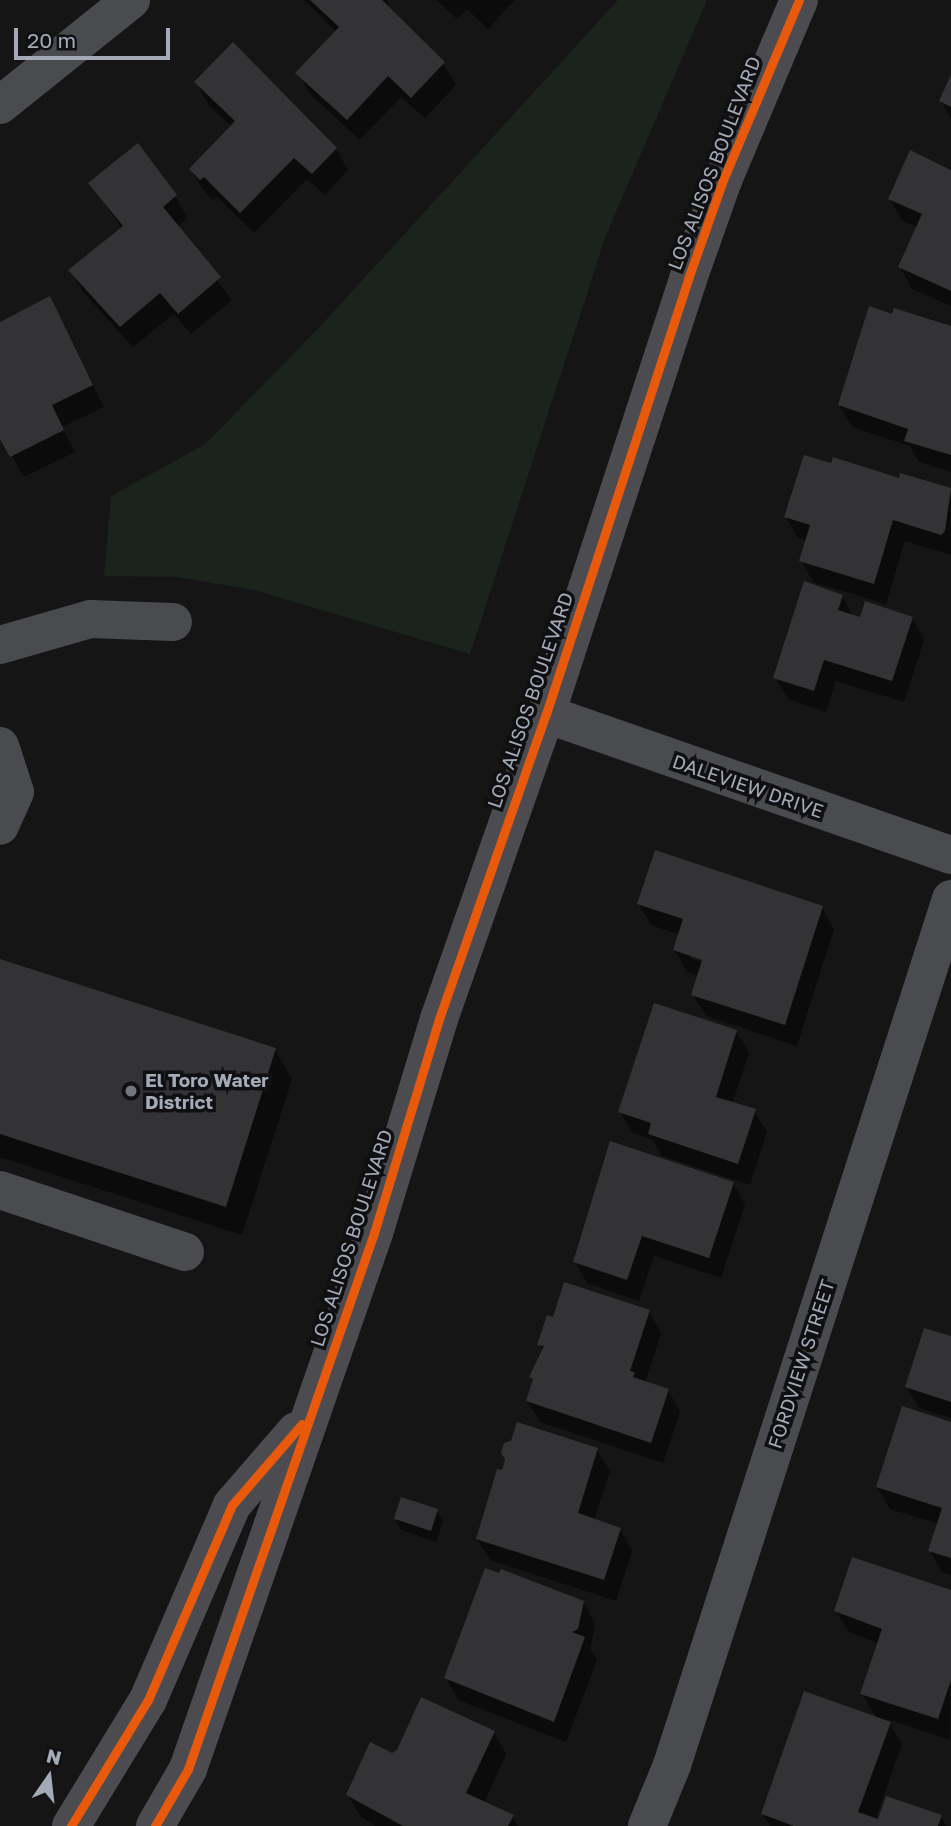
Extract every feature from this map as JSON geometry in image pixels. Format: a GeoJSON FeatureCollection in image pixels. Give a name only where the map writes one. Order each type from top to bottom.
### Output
{"type":"FeatureCollection","features":[{"type":"Feature","properties":{"kind":"main road","name":"LOS ALISOS BOULEVARD"},"geometry":{"type":"LineString","coordinates":[[155,1826],[188,1769],[374,1233],[443,1006],[546,714],[710,217],[799,0]]}},
{"type":"Feature","properties":{"kind":"main road","name":"LOS ALISOS BOULEVARD"},"geometry":{"type":"LineString","coordinates":[[71,1826],[148,1700],[232,1505],[309,1416]]}},
{"type":"Feature","properties":{"kind":"street"},"geometry":{"type":"LineString","coordinates":[[0,105],[131,0]]}},
{"type":"Feature","properties":{"kind":"street"},"geometry":{"type":"LineString","coordinates":[[0,645],[90,619],[173,622]]}},
{"type":"Feature","properties":{"kind":"street","name":"DALEVIEW DRIVE"},"geometry":{"type":"LineString","coordinates":[[546,714],[951,855]]}},
{"type":"Feature","properties":{"kind":"street"},"geometry":{"type":"LineString","coordinates":[[0,746],[15,792],[0,826]]}},
{"type":"Feature","properties":{"kind":"street","name":"FORDVIEW STREET"},"geometry":{"type":"LineString","coordinates":[[647,1826],[677,1751],[951,900]]}},
{"type":"Feature","properties":{"kind":"street"},"geometry":{"type":"LineString","coordinates":[[0,1190],[185,1252]]}},
{"type":"Feature","properties":{"kind":"shaded area"},"geometry":{"type":"Polygon","coordinates":[[[618,0],[707,0],[606,235],[470,654],[254,590],[177,577],[104,576],[111,496],[204,445],[316,331],[618,0]]]}},
{"type":"Feature","properties":{"kind":"building"},"geometry":{"type":"Polygon","coordinates":[[[310,0],[382,0],[445,62],[411,98],[388,76],[347,120],[295,73],[339,27],[310,0]]]}},
{"type":"Feature","properties":{"kind":"building"},"geometry":{"type":"Polygon","coordinates":[[[233,42],[337,148],[312,174],[294,158],[240,213],[204,177],[200,180],[189,169],[235,121],[194,82],[233,42]]]}},
{"type":"Feature","properties":{"kind":"building"},"geometry":{"type":"Polygon","coordinates":[[[951,75],[951,107],[939,101],[951,75]]]}},
{"type":"Feature","properties":{"kind":"building"},"geometry":{"type":"Polygon","coordinates":[[[138,143],[177,195],[163,207],[221,277],[178,314],[160,293],[120,327],[68,270],[123,226],[88,183],[138,143]]]}},
{"type":"Feature","properties":{"kind":"building"},"geometry":{"type":"Polygon","coordinates":[[[910,150],[951,170],[951,291],[898,267],[922,214],[888,199],[910,150]]]}},
{"type":"Feature","properties":{"kind":"building"},"geometry":{"type":"Polygon","coordinates":[[[50,296],[93,385],[52,405],[64,430],[10,457],[0,439],[0,322],[50,296]]]}},
{"type":"Feature","properties":{"kind":"building"},"geometry":{"type":"Polygon","coordinates":[[[869,306],[892,314],[894,308],[951,326],[951,455],[904,441],[908,429],[838,405],[869,306]]]}},
{"type":"Feature","properties":{"kind":"building"},"geometry":{"type":"Polygon","coordinates":[[[804,455],[831,463],[833,457],[899,478],[900,473],[951,488],[945,531],[941,535],[893,520],[874,584],[799,561],[810,525],[784,517],[804,455]]]}},
{"type":"Feature","properties":{"kind":"building"},"geometry":{"type":"Polygon","coordinates":[[[804,581],[843,595],[838,610],[860,617],[865,601],[913,617],[892,681],[824,660],[814,691],[773,678],[804,581]]]}},
{"type":"Feature","properties":{"kind":"building"},"geometry":{"type":"Polygon","coordinates":[[[655,850],[823,906],[785,1025],[691,995],[702,960],[673,950],[683,919],[637,904],[655,850]]]}},
{"type":"Feature","properties":{"kind":"building","name":"El Toro Water District"},"geometry":{"type":"Polygon","coordinates":[[[0,959],[276,1048],[226,1207],[0,1134],[0,959]]]}},
{"type":"Feature","properties":{"kind":"building"},"geometry":{"type":"Polygon","coordinates":[[[654,1003],[737,1030],[716,1097],[756,1109],[738,1164],[648,1134],[651,1123],[618,1112],[654,1003]]]}},
{"type":"Feature","properties":{"kind":"building"},"geometry":{"type":"Polygon","coordinates":[[[610,1141],[734,1182],[709,1258],[642,1236],[627,1280],[573,1262],[610,1141]]]}},
{"type":"Feature","properties":{"kind":"building"},"geometry":{"type":"Polygon","coordinates":[[[564,1282],[650,1310],[630,1371],[635,1372],[633,1377],[669,1389],[651,1443],[526,1401],[533,1379],[529,1377],[544,1346],[537,1345],[547,1315],[553,1317],[564,1282]]]}},
{"type":"Feature","properties":{"kind":"building"},"geometry":{"type":"Polygon","coordinates":[[[924,1328],[951,1336],[951,1402],[905,1387],[924,1328]]]}},
{"type":"Feature","properties":{"kind":"building"},"geometry":{"type":"Polygon","coordinates":[[[902,1406],[951,1422],[951,1558],[928,1551],[942,1508],[876,1487],[902,1406]]]}},
{"type":"Feature","properties":{"kind":"building"},"geometry":{"type":"Polygon","coordinates":[[[517,1422],[598,1448],[578,1513],[621,1528],[604,1580],[476,1539],[497,1469],[502,1470],[505,1459],[501,1453],[504,1443],[511,1441],[517,1422]]]}},
{"type":"Feature","properties":{"kind":"building"},"geometry":{"type":"Polygon","coordinates":[[[401,1497],[438,1509],[431,1531],[394,1519],[401,1497]]]}},
{"type":"Feature","properties":{"kind":"building"},"geometry":{"type":"Polygon","coordinates":[[[852,1557],[951,1590],[951,1680],[938,1719],[860,1694],[882,1629],[834,1611],[852,1557]]]}},
{"type":"Feature","properties":{"kind":"building"},"geometry":{"type":"Polygon","coordinates":[[[485,1568],[499,1573],[501,1569],[584,1601],[578,1629],[572,1632],[585,1637],[554,1722],[444,1678],[485,1568]]]}},
{"type":"Feature","properties":{"kind":"building"},"geometry":{"type":"Polygon","coordinates":[[[804,1691],[891,1722],[858,1812],[878,1819],[886,1796],[942,1815],[938,1826],[794,1826],[761,1814],[804,1691]]]}},
{"type":"Feature","properties":{"kind":"building"},"geometry":{"type":"Polygon","coordinates":[[[421,1697],[495,1731],[466,1793],[514,1815],[508,1826],[403,1826],[346,1795],[370,1742],[392,1753],[397,1750],[421,1697]]]}},
{"type":"Feature","properties":{"kind":"cycle path"},"geometry":{"type":"LineString","coordinates":[[155,1826],[188,1769],[374,1233],[439,1019],[546,714],[688,279],[723,180],[799,0]]}},
{"type":"Feature","properties":{"kind":"cycle path"},"geometry":{"type":"LineString","coordinates":[[71,1826],[148,1700],[232,1505],[302,1424]]}},
{"type":"Feature","properties":{"kind":"place","name":"El Toro Water District"},"geometry":{"type":"Point","coordinates":[131,1091]}}]}
